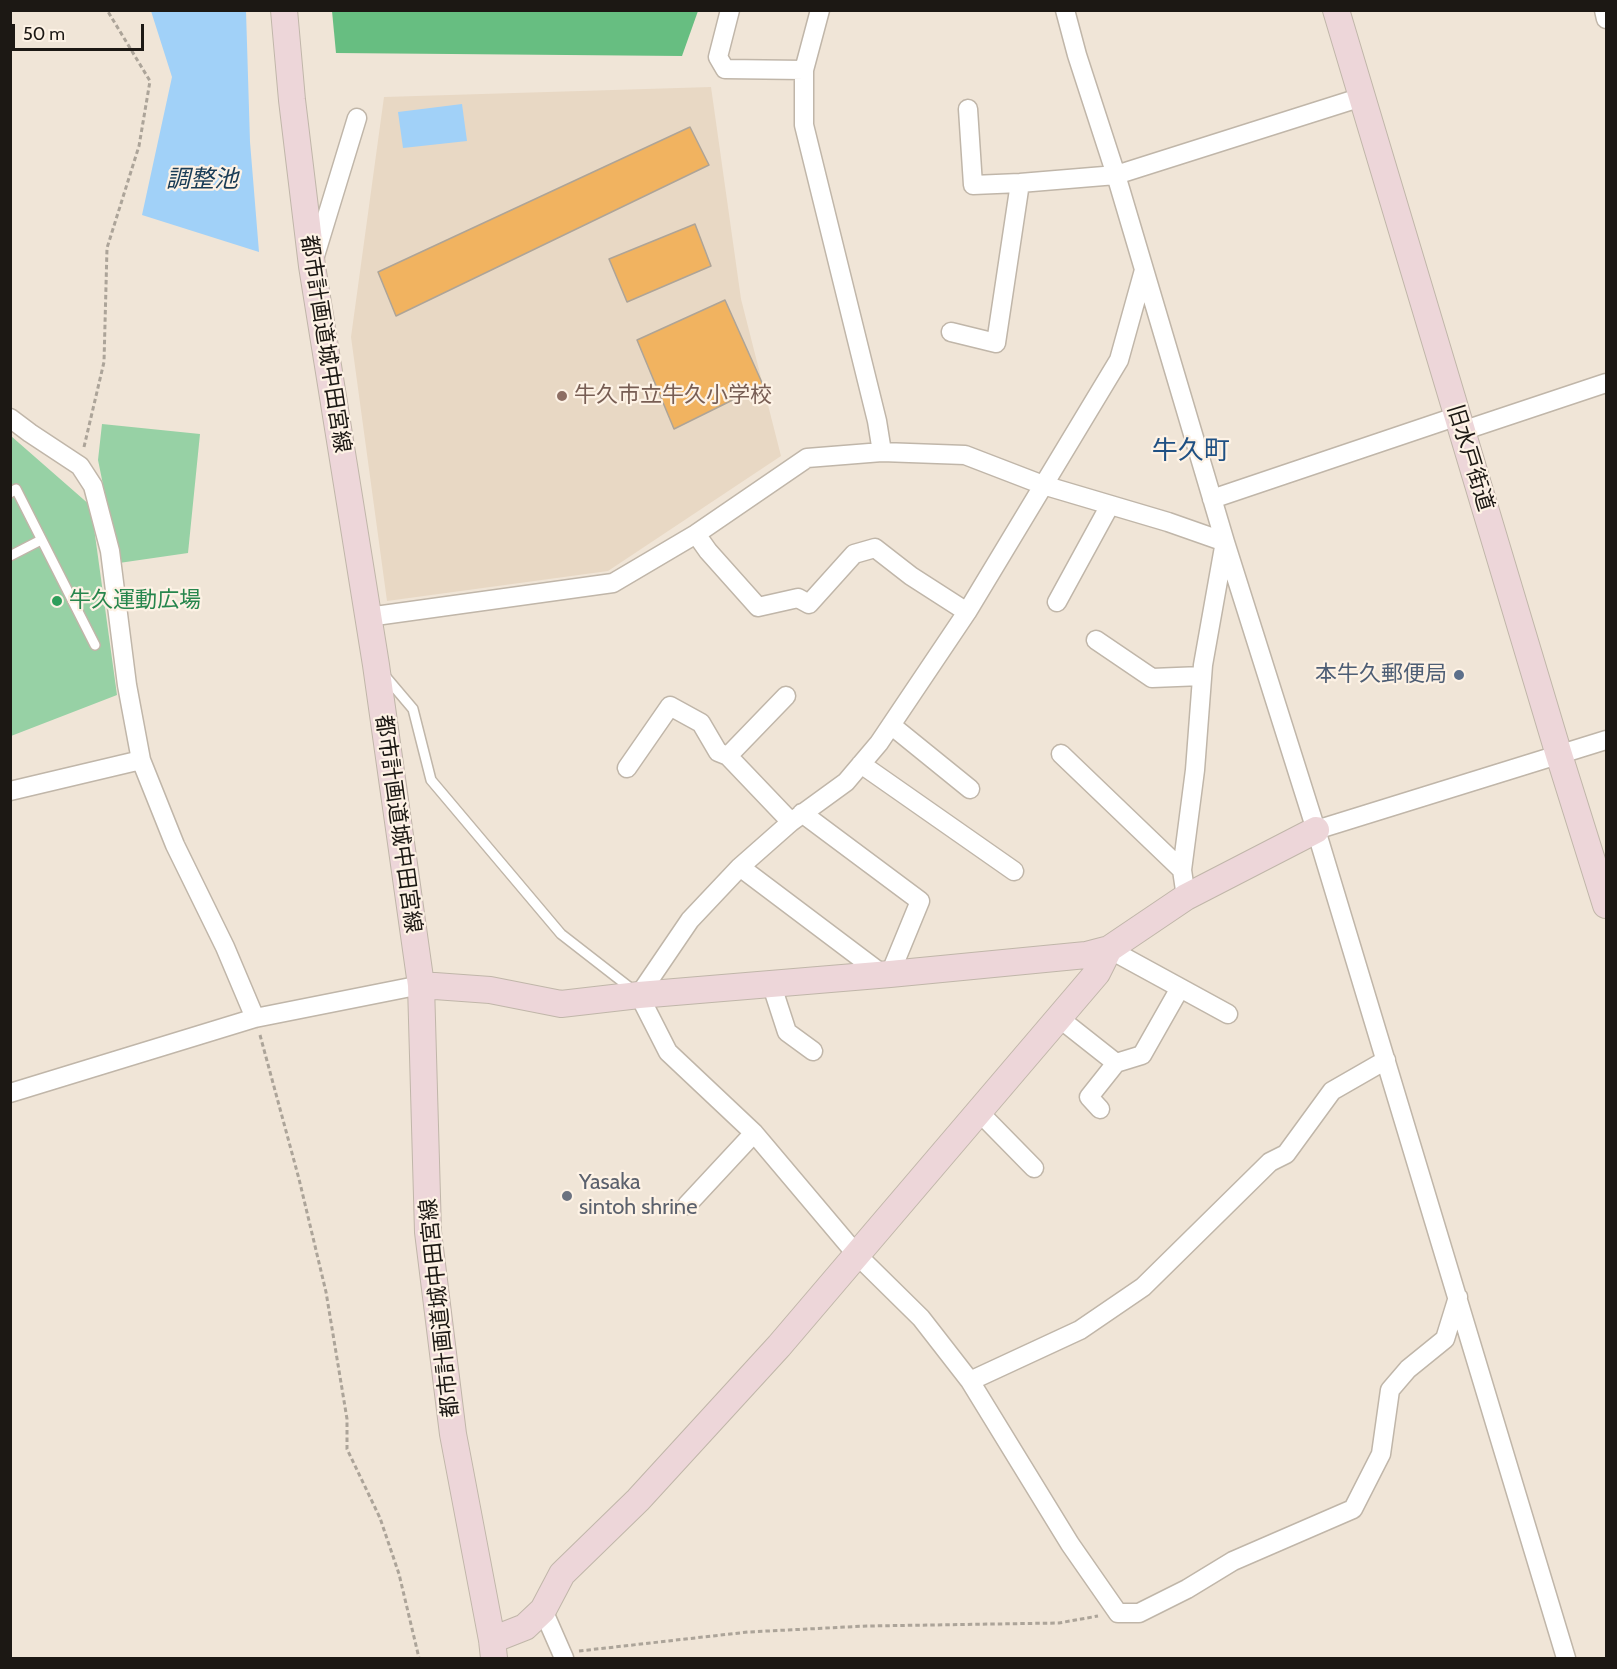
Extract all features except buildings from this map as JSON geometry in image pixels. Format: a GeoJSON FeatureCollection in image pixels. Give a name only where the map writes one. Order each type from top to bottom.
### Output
{"type":"FeatureCollection","features":[{"type":"Feature","properties":{"kind":"street","name":"都市計画道城中田宮線"},"geometry":{"type":"LineString","coordinates":[[284,10],[292,100],[312,266],[368,618],[421,985],[428,1232],[453,1434],[493,1649]]}},
{"type":"Feature","properties":{"kind":"street"},"geometry":{"type":"LineString","coordinates":[[730,10],[718,57],[725,69],[804,70]]}},
{"type":"Feature","properties":{"kind":"street"},"geometry":{"type":"LineString","coordinates":[[820,10],[804,70],[804,124],[877,421],[882,452]]}},
{"type":"Feature","properties":{"kind":"street"},"geometry":{"type":"LineString","coordinates":[[1065,10],[1225,543],[1386,1060],[1566,1659]]}},
{"type":"Feature","properties":{"kind":"street","name":"旧水戸街道"},"geometry":{"type":"LineString","coordinates":[[1335,10],[1558,755],[1606,905]]}},
{"type":"Feature","properties":{"kind":"street"},"geometry":{"type":"LineString","coordinates":[[1604,10],[1606,19]]}},
{"type":"Feature","properties":{"kind":"street"},"geometry":{"type":"LineString","coordinates":[[968,109],[973,185],[1116,175],[1362,97]]}},
{"type":"Feature","properties":{"kind":"street"},"geometry":{"type":"LineString","coordinates":[[312,266],[357,118]]}},
{"type":"Feature","properties":{"kind":"street"},"geometry":{"type":"LineString","coordinates":[[951,332],[996,344],[1020,183]]}},
{"type":"Feature","properties":{"kind":"street"},"geometry":{"type":"LineString","coordinates":[[639,994],[690,920],[740,867],[797,818],[846,782],[879,743],[967,612],[1119,360],[1144,270]]}},
{"type":"Feature","properties":{"kind":"street"},"geometry":{"type":"LineString","coordinates":[[1212,499],[1460,424],[1606,383]]}},
{"type":"Feature","properties":{"kind":"street"},"geometry":{"type":"LineString","coordinates":[[10,418],[80,466],[93,486],[110,551],[127,685],[141,760],[176,845],[225,947],[255,1018]]}},
{"type":"Feature","properties":{"kind":"street"},"geometry":{"type":"LineString","coordinates":[[368,618],[613,583],[696,534],[807,458],[882,452],[965,455],[1043,485],[1168,522],[1225,543]]}},
{"type":"Feature","properties":{"kind":"street"},"geometry":{"type":"LineString","coordinates":[[1057,602],[1110,505]]}},
{"type":"Feature","properties":{"kind":"street"},"geometry":{"type":"LineString","coordinates":[[696,534],[708,551],[758,607],[798,598],[808,604],[854,554],[875,548],[911,576],[967,612]]}},
{"type":"Feature","properties":{"kind":"street"},"geometry":{"type":"LineString","coordinates":[[1186,897],[1182,870],[1195,770],[1202,676],[1225,543]]}},
{"type":"Feature","properties":{"kind":"street"},"geometry":{"type":"LineString","coordinates":[[1096,640],[1152,678],[1202,676]]}},
{"type":"Feature","properties":{"kind":"street"},"geometry":{"type":"LineString","coordinates":[[728,756],[786,696]]}},
{"type":"Feature","properties":{"kind":"street"},"geometry":{"type":"LineString","coordinates":[[627,768],[670,706],[700,723],[718,752],[728,756],[797,818],[920,901],[886,974]]}},
{"type":"Feature","properties":{"kind":"street"},"geometry":{"type":"LineString","coordinates":[[891,725],[970,789]]}},
{"type":"Feature","properties":{"kind":"street"},"geometry":{"type":"LineString","coordinates":[[10,1093],[255,1018],[421,985],[490,990],[561,1004],[639,994],[1086,955],[1109,949],[1186,897],[1316,830],[1606,740]]}},
{"type":"Feature","properties":{"kind":"street"},"geometry":{"type":"LineString","coordinates":[[1061,754],[1182,870]]}},
{"type":"Feature","properties":{"kind":"street"},"geometry":{"type":"LineString","coordinates":[[10,791],[141,760]]}},
{"type":"Feature","properties":{"kind":"street"},"geometry":{"type":"LineString","coordinates":[[861,764],[1014,871]]}},
{"type":"Feature","properties":{"kind":"street"},"geometry":{"type":"LineString","coordinates":[[740,867],[886,974]]}},
{"type":"Feature","properties":{"kind":"street"},"geometry":{"type":"LineString","coordinates":[[1109,949],[1227,1014]]}},
{"type":"Feature","properties":{"kind":"street"},"geometry":{"type":"LineString","coordinates":[[493,1649],[525,1627],[543,1610],[562,1574],[646,1491],[779,1346],[1097,973],[1109,949]]}},
{"type":"Feature","properties":{"kind":"street"},"geometry":{"type":"LineString","coordinates":[[771,984],[787,1032],[813,1051]]}},
{"type":"Feature","properties":{"kind":"street"},"geometry":{"type":"LineString","coordinates":[[1100,1109],[1089,1097],[1116,1064],[1142,1055],[1180,988]]}},
{"type":"Feature","properties":{"kind":"street"},"geometry":{"type":"LineString","coordinates":[[639,994],[668,1052],[754,1133],[857,1255],[921,1318],[970,1381],[1070,1544],[1118,1613],[1139,1613],[1187,1589],[1233,1561],[1353,1509],[1381,1454],[1390,1390],[1408,1369],[1445,1339],[1458,1297]]}},
{"type":"Feature","properties":{"kind":"street"},"geometry":{"type":"LineString","coordinates":[[1059,1018],[1116,1064]]}},
{"type":"Feature","properties":{"kind":"street"},"geometry":{"type":"LineString","coordinates":[[970,1381],[1080,1330],[1143,1287],[1270,1162],[1286,1154],[1332,1091],[1386,1060]]}},
{"type":"Feature","properties":{"kind":"street"},"geometry":{"type":"LineString","coordinates":[[979,1112],[1034,1168]]}},
{"type":"Feature","properties":{"kind":"street"},"geometry":{"type":"LineString","coordinates":[[687,1205],[754,1133]]}},
{"type":"Feature","properties":{"kind":"street"},"geometry":{"type":"LineString","coordinates":[[543,1610],[563,1656]]}},
{"type":"Feature","properties":{"kind":"lane"},"geometry":{"type":"LineString","coordinates":[[10,493],[16,489],[95,645]]}},
{"type":"Feature","properties":{"kind":"lane"},"geometry":{"type":"LineString","coordinates":[[10,556],[41,540]]}},
{"type":"Feature","properties":{"kind":"lane"},"geometry":{"type":"LineString","coordinates":[[375,665],[413,710],[431,780],[561,934],[639,994]]}},
{"type":"Feature","properties":{"kind":"path"},"geometry":{"type":"LineString","coordinates":[[80,466],[104,362],[107,248],[140,146],[150,81],[106,10]]}},
{"type":"Feature","properties":{"kind":"path"},"geometry":{"type":"LineString","coordinates":[[255,1018],[299,1179],[326,1292],[347,1419],[347,1449],[380,1518],[399,1575],[419,1659]]}},
{"type":"Feature","properties":{"kind":"path"},"geometry":{"type":"LineString","coordinates":[[563,1656],[748,1632],[867,1626],[1059,1623],[1118,1613]]}},
{"type":"Feature","properties":{"kind":"shaded area","name":"牛久市立牛久小学校"},"geometry":{"type":"Polygon","coordinates":[[[711,87],[741,299],[781,456],[608,571],[387,601],[351,337],[384,97],[711,87]]]}},
{"type":"Feature","properties":{"kind":"green space"},"geometry":{"type":"Polygon","coordinates":[[[332,10],[698,11],[682,56],[336,53],[332,10]]]}},
{"type":"Feature","properties":{"kind":"green space","name":"牛久運動広場"},"geometry":{"type":"Polygon","coordinates":[[[102,424],[200,434],[188,553],[119,563],[98,460],[102,424]]]}},
{"type":"Feature","properties":{"kind":"green space","name":"牛久運動広場"},"geometry":{"type":"Polygon","coordinates":[[[11,436],[91,506],[117,695],[11,736],[11,436]]]}},
{"type":"Feature","properties":{"kind":"water","name":"調整池"},"geometry":{"type":"Polygon","coordinates":[[[151,11],[246,11],[250,142],[259,252],[142,215],[172,77],[151,11]]]}},
{"type":"Feature","properties":{"kind":"water"},"geometry":{"type":"Polygon","coordinates":[[[462,104],[467,141],[403,148],[398,112],[462,104]]]}},
{"type":"Feature","properties":{"kind":"place","name":"牛久市立牛久小学校"},"geometry":{"type":"Point","coordinates":[562,396]}},
{"type":"Feature","properties":{"kind":"place","name":"牛久運動広場"},"geometry":{"type":"Point","coordinates":[57,601]}},
{"type":"Feature","properties":{"kind":"place","name":"本牛久郵便局"},"geometry":{"type":"Point","coordinates":[1459,675]}},
{"type":"Feature","properties":{"kind":"place","name":"Yasaka sintoh shrine"},"geometry":{"type":"Point","coordinates":[567,1196]}},
{"type":"Feature","properties":{"kind":"district","name":"牛久町"},"geometry":{"type":"Point","coordinates":[1191,451]}}]}
